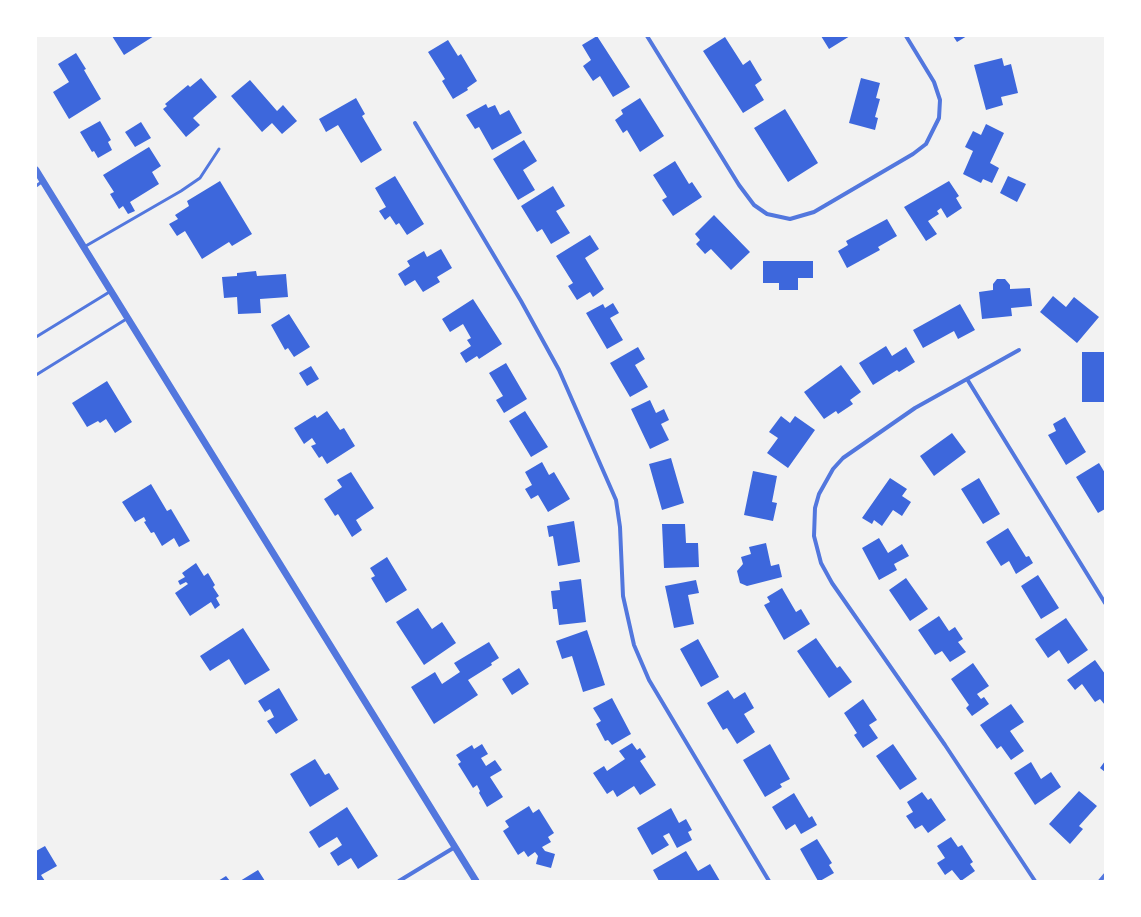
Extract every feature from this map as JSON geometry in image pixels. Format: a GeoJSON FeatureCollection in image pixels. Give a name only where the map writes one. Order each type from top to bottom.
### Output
{"type":"FeatureCollection","features":[{"type":"Feature","properties":{"kind":"street"},"geometry":{"type":"LineString","coordinates":[[647,36],[739,185],[754,205],[767,214],[790,219],[814,212],[926,144],[939,118],[940,100],[934,82],[906,36]]}},
{"type":"Feature","properties":{"kind":"street"},"geometry":{"type":"LineString","coordinates":[[415,123],[521,300],[559,370],[616,500],[620,527],[623,596],[634,645],[649,680],[769,881]]}},
{"type":"Feature","properties":{"kind":"street"},"geometry":{"type":"LineString","coordinates":[[36,170],[476,881]]}},
{"type":"Feature","properties":{"kind":"street"},"geometry":{"type":"LineString","coordinates":[[1019,350],[915,408],[843,458],[833,469],[819,494],[815,508],[814,536],[821,563],[832,582],[945,746],[1035,881]]}},
{"type":"Feature","properties":{"kind":"street"},"geometry":{"type":"LineString","coordinates":[[967,379],[1105,603]]}},
{"type":"Feature","properties":{"kind":"street"},"geometry":{"type":"LineString","coordinates":[[399,881],[455,848]]}},
{"type":"Feature","properties":{"kind":"street"},"geometry":{"type":"LineString","coordinates":[[1100,881],[1105,875]]}},
{"type":"Feature","properties":{"kind":"lane"},"geometry":{"type":"LineString","coordinates":[[84,247],[200,178],[219,149]]}},
{"type":"Feature","properties":{"kind":"lane"},"geometry":{"type":"LineString","coordinates":[[36,186],[43,181]]}},
{"type":"Feature","properties":{"kind":"lane"},"geometry":{"type":"LineString","coordinates":[[36,336],[111,291]]}},
{"type":"Feature","properties":{"kind":"lane"},"geometry":{"type":"LineString","coordinates":[[36,375],[128,318]]}},
{"type":"Feature","properties":{"kind":"building"},"geometry":{"type":"Polygon","coordinates":[[[112,36],[154,36],[124,55],[112,36]]]}},
{"type":"Feature","properties":{"kind":"building"},"geometry":{"type":"Polygon","coordinates":[[[597,36],[630,87],[613,97],[600,76],[593,81],[583,66],[591,60],[582,45],[597,36]]]}},
{"type":"Feature","properties":{"kind":"building"},"geometry":{"type":"Polygon","coordinates":[[[821,36],[850,36],[829,49],[821,36]]]}},
{"type":"Feature","properties":{"kind":"building"},"geometry":{"type":"Polygon","coordinates":[[[953,36],[967,36],[957,42],[953,36]]]}},
{"type":"Feature","properties":{"kind":"building"},"geometry":{"type":"Polygon","coordinates":[[[725,37],[743,65],[750,60],[762,80],[755,85],[764,100],[743,113],[703,51],[725,37]]]}},
{"type":"Feature","properties":{"kind":"building"},"geometry":{"type":"Polygon","coordinates":[[[448,40],[458,56],[461,54],[477,81],[467,88],[468,90],[453,99],[442,81],[445,79],[428,52],[448,40]]]}},
{"type":"Feature","properties":{"kind":"building"},"geometry":{"type":"Polygon","coordinates":[[[76,53],[101,99],[69,119],[53,92],[69,82],[58,64],[76,53]]]}},
{"type":"Feature","properties":{"kind":"building"},"geometry":{"type":"Polygon","coordinates":[[[1002,58],[1004,66],[1011,64],[1018,93],[1001,97],[1003,105],[986,110],[974,65],[1002,58]]]}},
{"type":"Feature","properties":{"kind":"building"},"geometry":{"type":"Polygon","coordinates":[[[201,78],[217,97],[193,118],[200,125],[186,137],[163,109],[167,106],[165,104],[188,85],[190,87],[201,78]]]}},
{"type":"Feature","properties":{"kind":"building"},"geometry":{"type":"Polygon","coordinates":[[[861,78],[880,83],[876,98],[880,99],[875,117],[878,118],[875,130],[849,123],[861,78]]]}},
{"type":"Feature","properties":{"kind":"building"},"geometry":{"type":"Polygon","coordinates":[[[250,80],[277,111],[283,105],[297,121],[282,134],[272,123],[262,132],[231,96],[250,80]]]}},
{"type":"Feature","properties":{"kind":"building"},"geometry":{"type":"Polygon","coordinates":[[[356,98],[365,114],[362,116],[382,150],[361,163],[338,125],[326,132],[319,119],[356,98]]]}},
{"type":"Feature","properties":{"kind":"building"},"geometry":{"type":"Polygon","coordinates":[[[640,98],[664,136],[640,152],[627,130],[623,133],[615,120],[623,114],[621,110],[640,98]]]}},
{"type":"Feature","properties":{"kind":"building"},"geometry":{"type":"Polygon","coordinates":[[[486,104],[488,108],[495,105],[500,115],[509,110],[522,133],[492,150],[479,127],[475,129],[466,115],[486,104]]]}},
{"type":"Feature","properties":{"kind":"building"},"geometry":{"type":"Polygon","coordinates":[[[785,109],[818,163],[788,182],[754,128],[785,109]]]}},
{"type":"Feature","properties":{"kind":"building"},"geometry":{"type":"Polygon","coordinates":[[[100,121],[111,140],[108,142],[112,150],[98,158],[94,151],[92,152],[80,132],[100,121]]]}},
{"type":"Feature","properties":{"kind":"building"},"geometry":{"type":"Polygon","coordinates":[[[141,122],[151,138],[135,147],[125,132],[141,122]]]}},
{"type":"Feature","properties":{"kind":"building"},"geometry":{"type":"Polygon","coordinates":[[[986,124],[1004,133],[990,163],[999,168],[992,183],[983,179],[981,183],[963,174],[973,151],[965,147],[973,131],[981,135],[986,124]]]}},
{"type":"Feature","properties":{"kind":"building"},"geometry":{"type":"Polygon","coordinates":[[[524,140],[537,161],[523,170],[535,190],[518,200],[493,159],[524,140]]]}},
{"type":"Feature","properties":{"kind":"building"},"geometry":{"type":"Polygon","coordinates":[[[149,147],[161,166],[152,172],[159,184],[130,202],[135,211],[128,214],[123,206],[119,209],[110,194],[114,192],[103,175],[149,147]]]}},
{"type":"Feature","properties":{"kind":"building"},"geometry":{"type":"Polygon","coordinates":[[[675,161],[689,184],[692,182],[702,197],[673,216],[662,200],[667,197],[653,175],[675,161]]]}},
{"type":"Feature","properties":{"kind":"building"},"geometry":{"type":"Polygon","coordinates":[[[395,176],[424,224],[407,235],[399,223],[396,225],[390,216],[385,220],[379,211],[386,207],[375,188],[395,176]]]}},
{"type":"Feature","properties":{"kind":"building"},"geometry":{"type":"Polygon","coordinates":[[[1008,176],[1026,184],[1017,202],[1000,193],[1008,176]]]}},
{"type":"Feature","properties":{"kind":"building"},"geometry":{"type":"Polygon","coordinates":[[[220,181],[252,234],[232,246],[229,242],[202,259],[185,231],[177,236],[169,224],[178,219],[175,215],[189,206],[187,201],[220,181]]]}},
{"type":"Feature","properties":{"kind":"building"},"geometry":{"type":"Polygon","coordinates":[[[949,181],[959,196],[956,198],[962,208],[947,218],[941,208],[937,211],[939,214],[928,221],[937,234],[926,241],[904,207],[949,181]]]}},
{"type":"Feature","properties":{"kind":"building"},"geometry":{"type":"Polygon","coordinates":[[[553,186],[565,206],[556,211],[570,233],[551,244],[542,229],[537,232],[521,206],[553,186]]]}},
{"type":"Feature","properties":{"kind":"building"},"geometry":{"type":"Polygon","coordinates":[[[714,215],[750,252],[731,270],[711,249],[705,254],[696,244],[700,240],[695,234],[714,215]]]}},
{"type":"Feature","properties":{"kind":"building"},"geometry":{"type":"Polygon","coordinates":[[[887,219],[897,236],[878,247],[880,250],[847,268],[838,251],[848,245],[846,241],[887,219]]]}},
{"type":"Feature","properties":{"kind":"building"},"geometry":{"type":"Polygon","coordinates":[[[590,235],[599,249],[585,258],[604,289],[593,297],[590,292],[577,300],[568,286],[573,283],[556,256],[590,235]]]}},
{"type":"Feature","properties":{"kind":"building"},"geometry":{"type":"Polygon","coordinates":[[[441,249],[452,268],[437,277],[440,282],[423,292],[415,280],[405,286],[398,274],[410,266],[407,261],[424,251],[427,257],[441,249]]]}},
{"type":"Feature","properties":{"kind":"building"},"geometry":{"type":"Polygon","coordinates":[[[763,261],[813,261],[813,278],[798,278],[798,290],[779,290],[779,283],[763,283],[763,261]]]}},
{"type":"Feature","properties":{"kind":"building"},"geometry":{"type":"Polygon","coordinates":[[[256,271],[257,276],[286,274],[288,297],[260,299],[261,313],[238,314],[237,297],[224,298],[222,277],[237,276],[237,273],[256,271]]]}},
{"type":"Feature","properties":{"kind":"building"},"geometry":{"type":"Polygon","coordinates":[[[997,279],[1005,279],[1010,285],[1010,289],[1030,288],[1032,306],[1011,308],[1012,316],[982,319],[979,292],[993,290],[993,284],[997,279]]]}},
{"type":"Feature","properties":{"kind":"building"},"geometry":{"type":"Polygon","coordinates":[[[1053,296],[1066,307],[1074,297],[1099,317],[1077,343],[1040,312],[1053,296]]]}},
{"type":"Feature","properties":{"kind":"building"},"geometry":{"type":"Polygon","coordinates":[[[473,299],[502,344],[479,359],[477,356],[466,363],[460,353],[471,346],[467,340],[471,338],[463,324],[450,332],[442,319],[473,299]]]}},
{"type":"Feature","properties":{"kind":"building"},"geometry":{"type":"Polygon","coordinates":[[[613,303],[619,313],[610,318],[623,340],[607,349],[586,313],[603,304],[605,308],[613,303]]]}},
{"type":"Feature","properties":{"kind":"building"},"geometry":{"type":"Polygon","coordinates":[[[960,304],[975,330],[958,339],[954,331],[923,348],[913,330],[960,304]]]}},
{"type":"Feature","properties":{"kind":"building"},"geometry":{"type":"Polygon","coordinates":[[[289,314],[310,347],[294,357],[288,348],[285,350],[271,325],[289,314]]]}},
{"type":"Feature","properties":{"kind":"building"},"geometry":{"type":"Polygon","coordinates":[[[886,346],[892,356],[906,347],[915,362],[899,372],[897,370],[873,385],[859,363],[886,346]]]}},
{"type":"Feature","properties":{"kind":"building"},"geometry":{"type":"Polygon","coordinates":[[[638,347],[645,359],[635,365],[648,387],[630,397],[610,363],[638,347]]]}},
{"type":"Feature","properties":{"kind":"building"},"geometry":{"type":"Polygon","coordinates":[[[1082,352],[1105,352],[1104,402],[1082,402],[1082,352]]]}},
{"type":"Feature","properties":{"kind":"building"},"geometry":{"type":"Polygon","coordinates":[[[506,363],[527,399],[504,413],[496,400],[503,396],[489,373],[506,363]]]}},
{"type":"Feature","properties":{"kind":"building"},"geometry":{"type":"Polygon","coordinates":[[[841,365],[861,392],[850,400],[853,404],[838,414],[836,411],[824,419],[804,392],[841,365]]]}},
{"type":"Feature","properties":{"kind":"building"},"geometry":{"type":"Polygon","coordinates":[[[311,366],[319,379],[307,386],[299,373],[311,366]]]}},
{"type":"Feature","properties":{"kind":"building"},"geometry":{"type":"Polygon","coordinates":[[[107,381],[132,422],[115,433],[106,419],[100,423],[98,421],[87,427],[72,403],[107,381]]]}},
{"type":"Feature","properties":{"kind":"building"},"geometry":{"type":"Polygon","coordinates":[[[650,400],[656,413],[664,409],[669,420],[661,424],[669,440],[650,449],[631,409],[650,400]]]}},
{"type":"Feature","properties":{"kind":"building"},"geometry":{"type":"Polygon","coordinates":[[[327,411],[340,430],[344,428],[355,446],[327,464],[322,456],[319,458],[311,446],[316,444],[312,438],[304,444],[294,428],[315,415],[317,418],[327,411]]]}},
{"type":"Feature","properties":{"kind":"building"},"geometry":{"type":"Polygon","coordinates":[[[525,411],[548,447],[531,457],[509,421],[525,411]]]}},
{"type":"Feature","properties":{"kind":"building"},"geometry":{"type":"Polygon","coordinates":[[[781,416],[790,423],[795,416],[815,430],[788,468],[767,453],[778,438],[769,432],[781,416]]]}},
{"type":"Feature","properties":{"kind":"building"},"geometry":{"type":"Polygon","coordinates":[[[1065,417],[1086,452],[1066,465],[1048,435],[1056,431],[1053,424],[1065,417]]]}},
{"type":"Feature","properties":{"kind":"building"},"geometry":{"type":"Polygon","coordinates":[[[952,433],[966,452],[934,476],[920,456],[952,433]]]}},
{"type":"Feature","properties":{"kind":"building"},"geometry":{"type":"Polygon","coordinates":[[[671,458],[684,503],[662,510],[649,464],[671,458]]]}},
{"type":"Feature","properties":{"kind":"building"},"geometry":{"type":"Polygon","coordinates":[[[542,462],[549,475],[554,472],[570,499],[548,512],[538,495],[531,499],[525,489],[532,485],[525,472],[542,462]]]}},
{"type":"Feature","properties":{"kind":"building"},"geometry":{"type":"Polygon","coordinates":[[[1099,463],[1105,473],[1105,509],[1098,513],[1076,477],[1099,463]]]}},
{"type":"Feature","properties":{"kind":"building"},"geometry":{"type":"Polygon","coordinates":[[[753,471],[777,476],[772,502],[777,503],[773,521],[744,515],[753,471]]]}},
{"type":"Feature","properties":{"kind":"building"},"geometry":{"type":"Polygon","coordinates":[[[351,472],[374,508],[356,520],[362,530],[352,537],[338,514],[335,516],[324,499],[342,487],[337,480],[351,472]]]}},
{"type":"Feature","properties":{"kind":"building"},"geometry":{"type":"Polygon","coordinates":[[[890,478],[907,489],[902,496],[911,502],[902,516],[893,510],[882,526],[874,520],[872,524],[862,518],[890,478]]]}},
{"type":"Feature","properties":{"kind":"building"},"geometry":{"type":"Polygon","coordinates":[[[979,478],[1000,514],[983,524],[961,489],[979,478]]]}},
{"type":"Feature","properties":{"kind":"building"},"geometry":{"type":"Polygon","coordinates":[[[151,484],[167,511],[171,509],[190,541],[179,547],[174,538],[162,546],[154,532],[151,533],[144,522],[146,521],[144,517],[135,522],[122,502],[151,484]]]}},
{"type":"Feature","properties":{"kind":"building"},"geometry":{"type":"Polygon","coordinates":[[[574,521],[580,562],[558,566],[553,536],[549,537],[547,526],[574,521]]]}},
{"type":"Feature","properties":{"kind":"building"},"geometry":{"type":"Polygon","coordinates":[[[662,524],[685,524],[686,543],[698,543],[699,567],[664,568],[662,524]]]}},
{"type":"Feature","properties":{"kind":"building"},"geometry":{"type":"Polygon","coordinates":[[[1008,528],[1026,557],[1029,556],[1033,563],[1016,574],[1009,561],[1001,566],[986,542],[1008,528]]]}},
{"type":"Feature","properties":{"kind":"building"},"geometry":{"type":"Polygon","coordinates":[[[879,538],[888,553],[902,544],[909,556],[894,564],[897,570],[879,580],[862,548],[879,538]]]}},
{"type":"Feature","properties":{"kind":"building"},"geometry":{"type":"Polygon","coordinates":[[[766,543],[771,566],[779,564],[782,577],[747,586],[740,583],[737,571],[743,564],[741,557],[751,554],[749,547],[766,543]]]}},
{"type":"Feature","properties":{"kind":"building"},"geometry":{"type":"Polygon","coordinates":[[[387,557],[407,590],[386,603],[371,578],[375,576],[370,568],[387,557]]]}},
{"type":"Feature","properties":{"kind":"building"},"geometry":{"type":"Polygon","coordinates":[[[196,563],[204,576],[208,573],[215,585],[213,587],[219,596],[216,598],[220,605],[215,609],[211,602],[190,616],[175,593],[188,584],[186,582],[180,585],[178,581],[185,577],[182,573],[196,563]]]}},
{"type":"Feature","properties":{"kind":"building"},"geometry":{"type":"Polygon","coordinates":[[[1038,575],[1059,608],[1041,619],[1021,586],[1038,575]]]}},
{"type":"Feature","properties":{"kind":"building"},"geometry":{"type":"Polygon","coordinates":[[[906,578],[928,609],[910,621],[889,590],[906,578]]]}},
{"type":"Feature","properties":{"kind":"building"},"geometry":{"type":"Polygon","coordinates":[[[581,579],[586,622],[559,625],[557,609],[553,609],[551,591],[560,590],[559,582],[581,579]]]}},
{"type":"Feature","properties":{"kind":"building"},"geometry":{"type":"Polygon","coordinates":[[[696,580],[699,593],[688,595],[694,624],[674,628],[665,586],[696,580]]]}},
{"type":"Feature","properties":{"kind":"building"},"geometry":{"type":"Polygon","coordinates":[[[782,588],[796,612],[801,609],[810,624],[784,640],[764,605],[770,602],[767,597],[782,588]]]}},
{"type":"Feature","properties":{"kind":"building"},"geometry":{"type":"Polygon","coordinates":[[[418,608],[432,629],[442,622],[456,643],[424,665],[396,622],[418,608]]]}},
{"type":"Feature","properties":{"kind":"building"},"geometry":{"type":"Polygon","coordinates":[[[939,616],[949,631],[955,627],[963,639],[958,642],[966,652],[950,662],[942,651],[935,655],[918,630],[939,616]]]}},
{"type":"Feature","properties":{"kind":"building"},"geometry":{"type":"Polygon","coordinates":[[[1066,618],[1088,650],[1068,664],[1059,650],[1048,658],[1035,639],[1066,618]]]}},
{"type":"Feature","properties":{"kind":"building"},"geometry":{"type":"Polygon","coordinates":[[[243,628],[270,670],[245,685],[229,659],[210,671],[200,656],[243,628]]]}},
{"type":"Feature","properties":{"kind":"building"},"geometry":{"type":"Polygon","coordinates":[[[587,630],[605,685],[583,692],[572,656],[562,659],[556,641],[587,630]]]}},
{"type":"Feature","properties":{"kind":"building"},"geometry":{"type":"Polygon","coordinates":[[[816,638],[837,668],[840,666],[852,682],[829,698],[797,651],[816,638]]]}},
{"type":"Feature","properties":{"kind":"building"},"geometry":{"type":"Polygon","coordinates":[[[698,639],[719,677],[701,687],[680,649],[698,639]]]}},
{"type":"Feature","properties":{"kind":"building"},"geometry":{"type":"Polygon","coordinates":[[[489,642],[499,658],[491,663],[492,665],[468,680],[478,695],[434,724],[411,687],[435,672],[442,684],[460,672],[454,663],[489,642]]]}},
{"type":"Feature","properties":{"kind":"building"},"geometry":{"type":"Polygon","coordinates":[[[1095,660],[1105,674],[1105,705],[1100,699],[1095,702],[1082,684],[1075,690],[1067,680],[1095,660]]]}},
{"type":"Feature","properties":{"kind":"building"},"geometry":{"type":"Polygon","coordinates":[[[973,663],[989,686],[977,694],[981,699],[984,697],[989,704],[972,716],[966,708],[969,705],[951,679],[973,663]]]}},
{"type":"Feature","properties":{"kind":"building"},"geometry":{"type":"Polygon","coordinates":[[[519,668],[529,684],[512,695],[502,679],[519,668]]]}},
{"type":"Feature","properties":{"kind":"building"},"geometry":{"type":"Polygon","coordinates":[[[279,688],[298,720],[276,734],[267,721],[274,717],[270,709],[265,712],[258,701],[279,688]]]}},
{"type":"Feature","properties":{"kind":"building"},"geometry":{"type":"Polygon","coordinates":[[[728,690],[734,699],[745,692],[754,708],[744,714],[755,732],[737,744],[727,728],[723,730],[707,703],[728,690]]]}},
{"type":"Feature","properties":{"kind":"building"},"geometry":{"type":"Polygon","coordinates":[[[612,698],[631,734],[612,745],[608,740],[605,741],[596,724],[601,721],[593,708],[612,698]]]}},
{"type":"Feature","properties":{"kind":"building"},"geometry":{"type":"Polygon","coordinates":[[[863,699],[877,720],[869,725],[878,738],[863,748],[854,735],[857,733],[844,713],[863,699]]]}},
{"type":"Feature","properties":{"kind":"building"},"geometry":{"type":"Polygon","coordinates":[[[1011,704],[1024,722],[1010,731],[1024,751],[1011,760],[1001,746],[997,749],[980,725],[1011,704]]]}},
{"type":"Feature","properties":{"kind":"building"},"geometry":{"type":"Polygon","coordinates":[[[632,743],[637,750],[640,748],[646,757],[640,761],[656,785],[640,795],[634,786],[617,797],[613,790],[607,794],[593,773],[604,766],[607,771],[625,759],[619,751],[632,743]]]}},
{"type":"Feature","properties":{"kind":"building"},"geometry":{"type":"Polygon","coordinates":[[[482,744],[488,754],[481,758],[486,766],[495,760],[502,770],[490,777],[503,797],[487,807],[479,793],[480,791],[477,785],[473,788],[458,764],[461,762],[456,755],[472,745],[474,749],[482,744]]]}},
{"type":"Feature","properties":{"kind":"building"},"geometry":{"type":"Polygon","coordinates":[[[770,744],[790,779],[780,784],[782,787],[765,797],[743,760],[770,744]]]}},
{"type":"Feature","properties":{"kind":"building"},"geometry":{"type":"Polygon","coordinates":[[[893,744],[917,779],[900,790],[876,756],[893,744]]]}},
{"type":"Feature","properties":{"kind":"building"},"geometry":{"type":"Polygon","coordinates":[[[315,759],[325,775],[329,773],[339,789],[310,807],[290,774],[315,759]]]}},
{"type":"Feature","properties":{"kind":"building"},"geometry":{"type":"Polygon","coordinates":[[[1105,761],[1105,772],[1100,768],[1105,761]]]}},
{"type":"Feature","properties":{"kind":"building"},"geometry":{"type":"Polygon","coordinates":[[[1031,762],[1041,779],[1051,772],[1061,787],[1035,805],[1014,773],[1031,762]]]}},
{"type":"Feature","properties":{"kind":"building"},"geometry":{"type":"Polygon","coordinates":[[[1079,791],[1097,806],[1079,826],[1083,829],[1070,844],[1049,824],[1079,791]]]}},
{"type":"Feature","properties":{"kind":"building"},"geometry":{"type":"Polygon","coordinates":[[[922,792],[928,800],[931,798],[946,820],[928,833],[922,825],[915,829],[906,816],[913,812],[907,802],[922,792]]]}},
{"type":"Feature","properties":{"kind":"building"},"geometry":{"type":"Polygon","coordinates":[[[794,793],[809,818],[812,816],[817,825],[801,834],[795,824],[786,830],[772,807],[794,793]]]}},
{"type":"Feature","properties":{"kind":"building"},"geometry":{"type":"Polygon","coordinates":[[[529,806],[533,813],[539,809],[554,833],[548,837],[551,842],[542,847],[545,851],[555,854],[551,868],[536,864],[538,856],[535,852],[528,857],[524,851],[518,855],[503,831],[509,827],[505,821],[529,806]]]}},
{"type":"Feature","properties":{"kind":"building"},"geometry":{"type":"Polygon","coordinates":[[[347,807],[378,856],[358,869],[351,858],[338,866],[330,853],[342,845],[337,837],[319,848],[309,832],[347,807]]]}},
{"type":"Feature","properties":{"kind":"building"},"geometry":{"type":"Polygon","coordinates":[[[671,808],[679,823],[686,819],[692,830],[688,832],[692,840],[677,848],[669,833],[663,836],[669,845],[652,855],[637,828],[671,808]]]}},
{"type":"Feature","properties":{"kind":"building"},"geometry":{"type":"Polygon","coordinates":[[[951,837],[958,847],[962,845],[973,862],[970,864],[975,871],[961,881],[952,870],[945,875],[937,863],[945,858],[937,846],[951,837]]]}},
{"type":"Feature","properties":{"kind":"building"},"geometry":{"type":"Polygon","coordinates":[[[817,839],[832,863],[829,865],[834,873],[820,881],[818,881],[800,849],[817,839]]]}},
{"type":"Feature","properties":{"kind":"building"},"geometry":{"type":"Polygon","coordinates":[[[45,846],[57,866],[41,875],[45,881],[36,881],[36,851],[45,846]]]}},
{"type":"Feature","properties":{"kind":"building"},"geometry":{"type":"Polygon","coordinates":[[[686,851],[698,871],[710,864],[720,881],[659,881],[653,870],[686,851]]]}},
{"type":"Feature","properties":{"kind":"building"},"geometry":{"type":"Polygon","coordinates":[[[258,870],[265,881],[240,881],[258,870]]]}},
{"type":"Feature","properties":{"kind":"building"},"geometry":{"type":"Polygon","coordinates":[[[226,876],[230,881],[218,881],[226,876]]]}}]}
